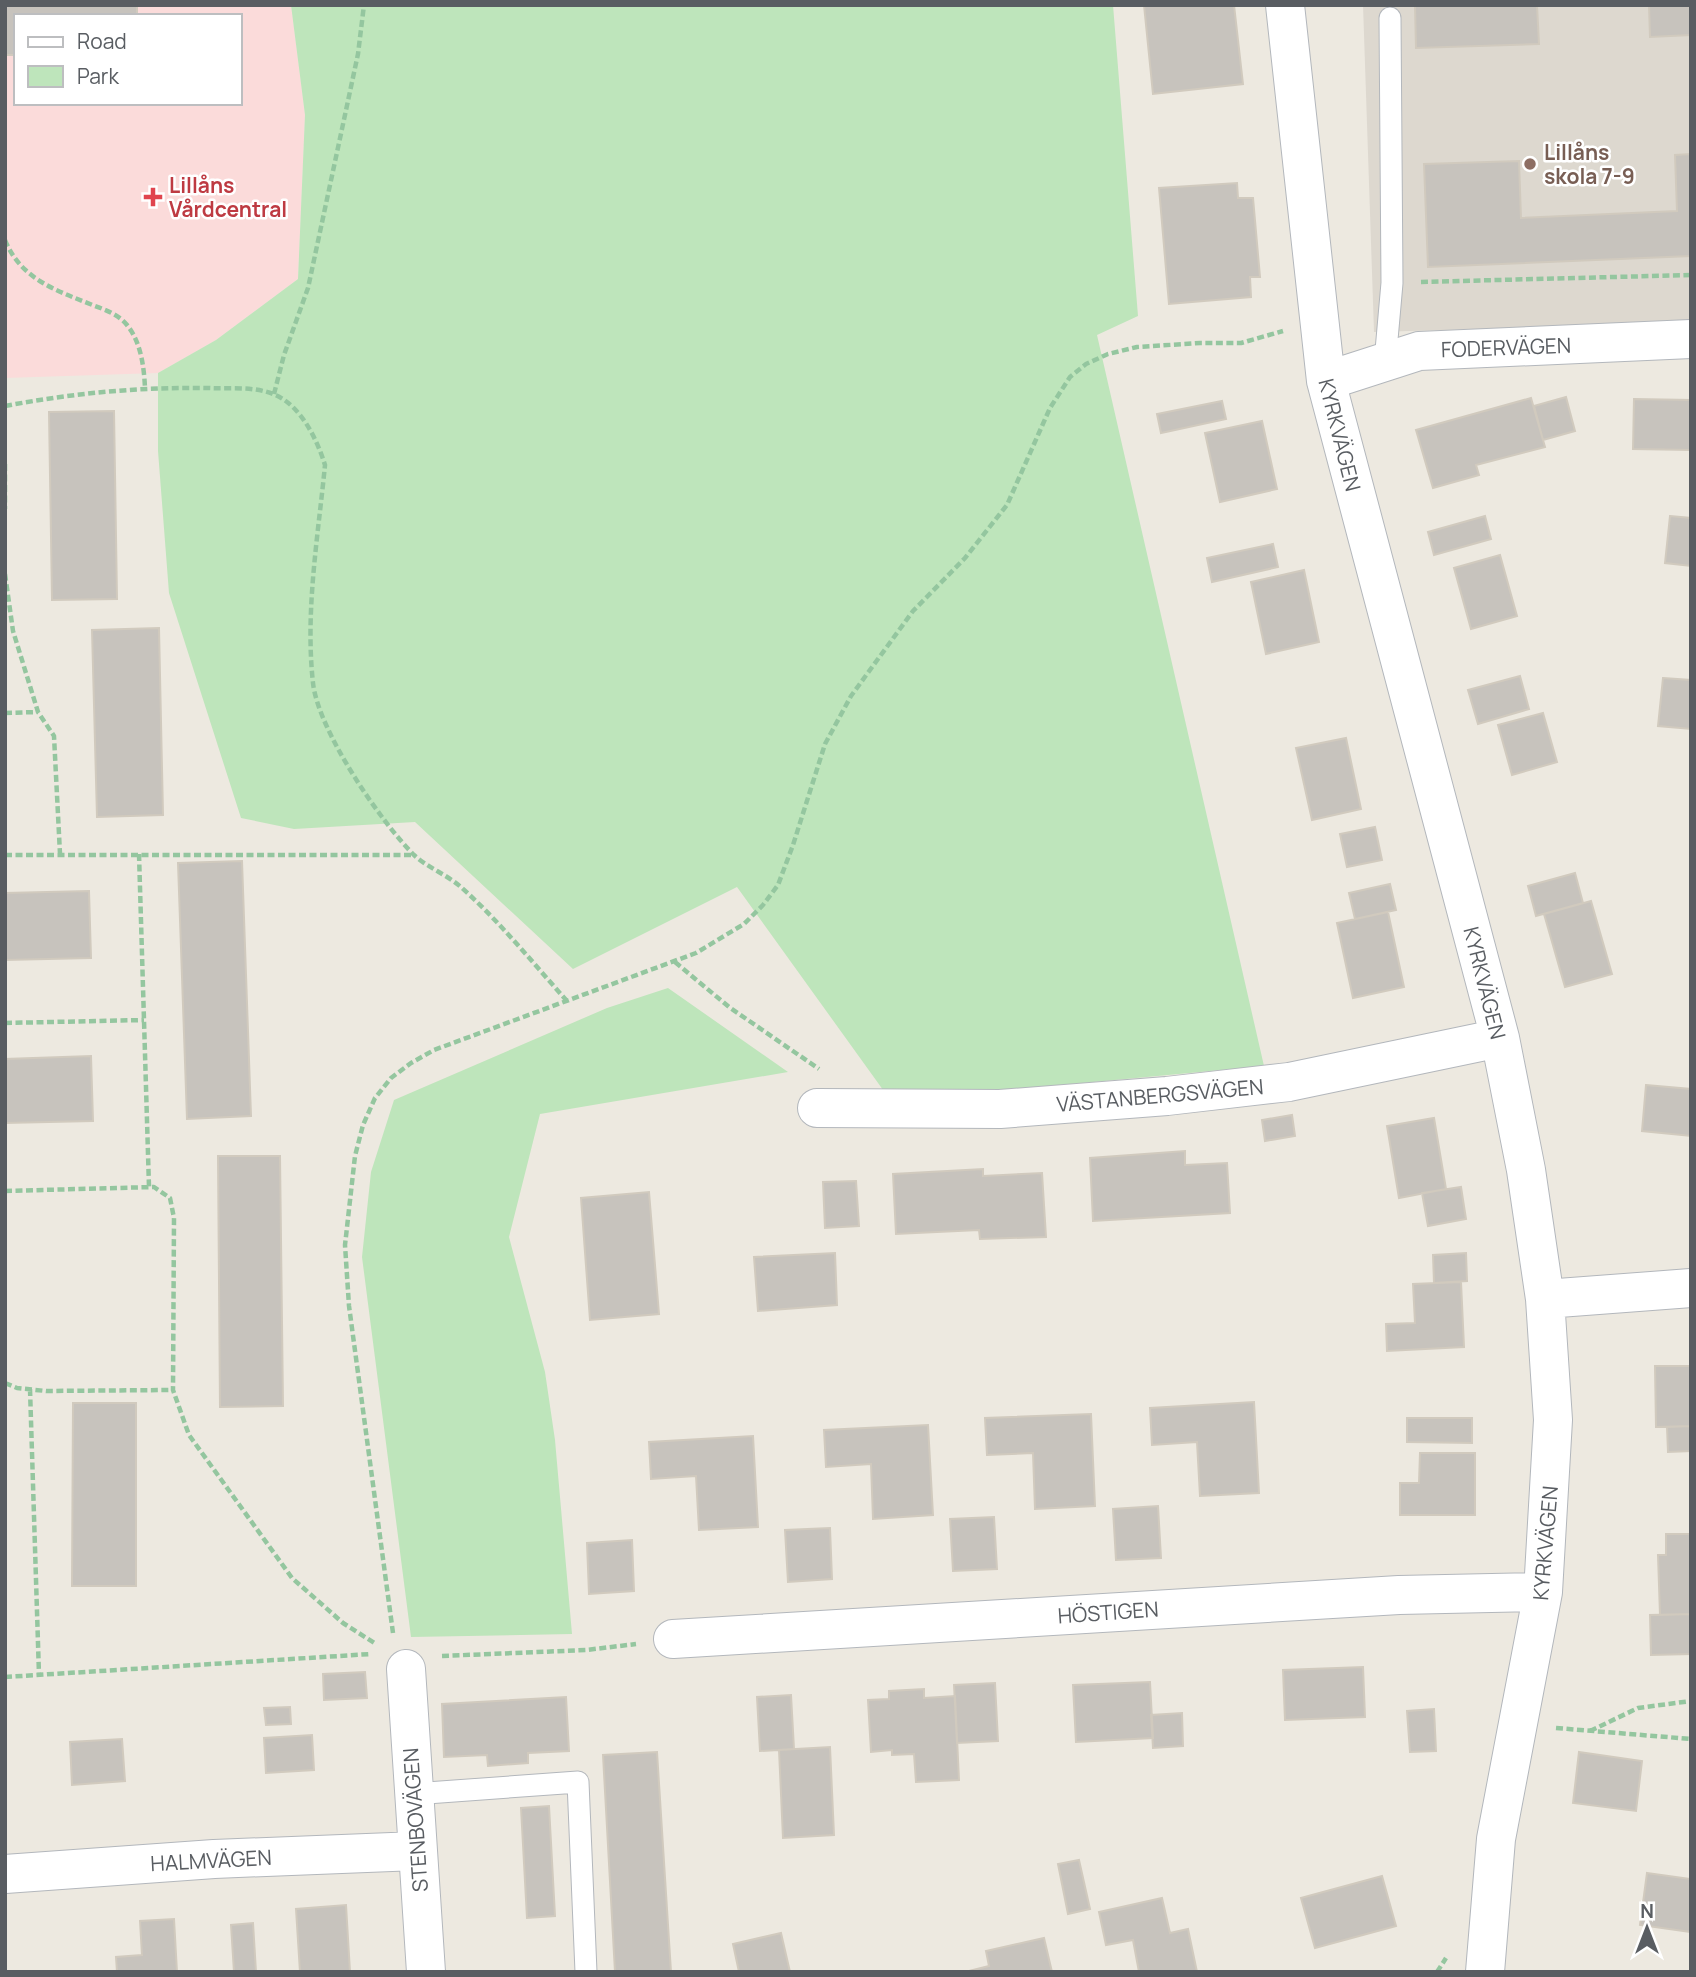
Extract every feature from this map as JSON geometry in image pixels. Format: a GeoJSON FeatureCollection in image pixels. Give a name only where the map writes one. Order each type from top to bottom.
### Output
{"type":"FeatureCollection","features":[{"type":"Feature","properties":{"kind":"street","name":"KYRKVÄGEN"},"geometry":{"type":"LineString","coordinates":[[1285,5],[1326,381],[1500,1038],[1526,1170],[1545,1300],[1553,1420],[1543,1592],[1496,1839],[1485,1972]]}},
{"type":"Feature","properties":{"kind":"street","name":"FODERVÄGEN"},"geometry":{"type":"LineString","coordinates":[[1326,381],[1419,351],[1691,339]]}},
{"type":"Feature","properties":{"kind":"street","name":"VÄSTANBERGSVÄGEN"},"geometry":{"type":"LineString","coordinates":[[817,1108],[1000,1109],[1167,1096],[1289,1082],[1500,1038]]}},
{"type":"Feature","properties":{"kind":"street"},"geometry":{"type":"LineString","coordinates":[[1545,1300],[1691,1288]]}},
{"type":"Feature","properties":{"kind":"street","name":"HÖSTIGEN"},"geometry":{"type":"LineString","coordinates":[[673,1639],[1399,1595],[1543,1592]]}},
{"type":"Feature","properties":{"kind":"street","name":"STENBOVÄGEN"},"geometry":{"type":"LineString","coordinates":[[401,1663],[414,1794],[426,1972]]}},
{"type":"Feature","properties":{"kind":"street","name":"HALMVÄGEN"},"geometry":{"type":"LineString","coordinates":[[5,1874],[214,1858],[417,1852]]}},
{"type":"Feature","properties":{"kind":"lane"},"geometry":{"type":"LineString","coordinates":[[1384,362],[1392,282],[1391,18]]}},
{"type":"Feature","properties":{"kind":"lane"},"geometry":{"type":"LineString","coordinates":[[414,1794],[578,1782],[586,1972]]}},
{"type":"Feature","properties":{"kind":"path"},"geometry":{"type":"LineString","coordinates":[[274,394],[284,355],[308,288],[358,54],[364,5]]}},
{"type":"Feature","properties":{"kind":"path"},"geometry":{"type":"LineString","coordinates":[[5,240],[19,264],[44,285],[108,311],[124,321],[139,346],[145,388]]}},
{"type":"Feature","properties":{"kind":"path"},"geometry":{"type":"LineString","coordinates":[[1392,282],[1691,275]]}},
{"type":"Feature","properties":{"kind":"path"},"geometry":{"type":"LineString","coordinates":[[401,1663],[349,1306],[345,1245],[357,1146],[375,1098],[391,1078],[434,1051],[696,953],[744,924],[763,905],[778,885],[825,744],[851,696],[913,611],[965,558],[1007,505],[1050,408],[1070,377],[1086,364],[1108,354],[1137,347],[1241,343],[1290,330]]}},
{"type":"Feature","properties":{"kind":"path"},"geometry":{"type":"LineString","coordinates":[[5,406],[53,397],[145,388],[249,389],[274,394],[295,410],[317,441],[325,466],[310,631],[313,685],[319,712],[331,737],[371,801],[415,855],[461,886],[567,1001]]}},
{"type":"Feature","properties":{"kind":"path"},"geometry":{"type":"LineString","coordinates":[[5,464],[5,509]]}},
{"type":"Feature","properties":{"kind":"path"},"geometry":{"type":"LineString","coordinates":[[5,574],[13,631],[38,712],[54,736],[60,854]]}},
{"type":"Feature","properties":{"kind":"path"},"geometry":{"type":"LineString","coordinates":[[5,713],[38,712]]}},
{"type":"Feature","properties":{"kind":"path"},"geometry":{"type":"LineString","coordinates":[[139,854],[149,1187]]}},
{"type":"Feature","properties":{"kind":"path"},"geometry":{"type":"LineString","coordinates":[[5,855],[415,855]]}},
{"type":"Feature","properties":{"kind":"path"},"geometry":{"type":"LineString","coordinates":[[674,961],[729,1007],[823,1071],[817,1108]]}},
{"type":"Feature","properties":{"kind":"path"},"geometry":{"type":"LineString","coordinates":[[5,1023],[144,1020]]}},
{"type":"Feature","properties":{"kind":"path"},"geometry":{"type":"LineString","coordinates":[[5,1191],[154,1187],[170,1198],[174,1218],[173,1390],[189,1435],[292,1578],[344,1623],[401,1663]]}},
{"type":"Feature","properties":{"kind":"path"},"geometry":{"type":"LineString","coordinates":[[5,1383],[17,1388],[46,1391],[173,1390]]}},
{"type":"Feature","properties":{"kind":"path"},"geometry":{"type":"LineString","coordinates":[[30,1389],[40,1675]]}},
{"type":"Feature","properties":{"kind":"path"},"geometry":{"type":"LineString","coordinates":[[5,1677],[365,1653],[401,1663],[586,1650],[673,1639]]}},
{"type":"Feature","properties":{"kind":"path"},"geometry":{"type":"LineString","coordinates":[[1589,1731],[1638,1708],[1691,1701]]}},
{"type":"Feature","properties":{"kind":"path"},"geometry":{"type":"LineString","coordinates":[[1556,1728],[1691,1740]]}},
{"type":"Feature","properties":{"kind":"shaded area","name":"Lillåns Vårdcentral"},"geometry":{"type":"Polygon","coordinates":[[[5,5],[291,5],[305,115],[298,279],[216,340],[158,373],[5,378],[5,5]]]}},
{"type":"Feature","properties":{"kind":"shaded area","name":"Lillåns skola 7-9"},"geometry":{"type":"Polygon","coordinates":[[[1363,5],[1691,5],[1691,323],[1374,332],[1363,5]]]}},
{"type":"Feature","properties":{"kind":"green space"},"geometry":{"type":"Polygon","coordinates":[[[291,5],[1113,5],[1138,316],[1097,335],[1264,1066],[891,1101],[737,887],[573,969],[415,822],[294,829],[241,818],[169,593],[158,451],[158,373],[216,340],[298,279],[305,115],[291,5]]]}},
{"type":"Feature","properties":{"kind":"green space"},"geometry":{"type":"Polygon","coordinates":[[[668,988],[788,1072],[540,1114],[509,1237],[545,1372],[555,1440],[572,1634],[411,1637],[362,1257],[371,1172],[394,1100],[607,1008],[668,988]]]}},
{"type":"Feature","properties":{"kind":"building"},"geometry":{"type":"Polygon","coordinates":[[[5,5],[137,5],[137,14],[14,14],[14,55],[5,55],[5,5]]]}},
{"type":"Feature","properties":{"kind":"building"},"geometry":{"type":"Polygon","coordinates":[[[1144,5],[1234,5],[1243,84],[1153,94],[1144,5]]]}},
{"type":"Feature","properties":{"kind":"building"},"geometry":{"type":"Polygon","coordinates":[[[1415,5],[1537,5],[1539,44],[1416,48],[1415,5]]]}},
{"type":"Feature","properties":{"kind":"building"},"geometry":{"type":"Polygon","coordinates":[[[1649,5],[1691,5],[1691,35],[1650,37],[1649,5]]]}},
{"type":"Feature","properties":{"kind":"building"},"geometry":{"type":"Polygon","coordinates":[[[1691,154],[1691,256],[1428,267],[1424,164],[1519,161],[1521,218],[1677,211],[1675,155],[1691,154]]]}},
{"type":"Feature","properties":{"kind":"building"},"geometry":{"type":"Polygon","coordinates":[[[1237,183],[1238,198],[1253,198],[1260,277],[1250,277],[1251,297],[1169,304],[1159,188],[1237,183]]]}},
{"type":"Feature","properties":{"kind":"building"},"geometry":{"type":"Polygon","coordinates":[[[1566,397],[1575,431],[1543,440],[1534,406],[1566,397]]]}},
{"type":"Feature","properties":{"kind":"building"},"geometry":{"type":"Polygon","coordinates":[[[1531,398],[1545,447],[1476,465],[1479,475],[1433,488],[1416,430],[1531,398]]]}},
{"type":"Feature","properties":{"kind":"building"},"geometry":{"type":"Polygon","coordinates":[[[1634,399],[1691,400],[1691,450],[1633,449],[1634,399]]]}},
{"type":"Feature","properties":{"kind":"building"},"geometry":{"type":"Polygon","coordinates":[[[1222,401],[1226,419],[1161,433],[1157,414],[1222,401]]]}},
{"type":"Feature","properties":{"kind":"building"},"geometry":{"type":"Polygon","coordinates":[[[114,411],[117,599],[52,600],[49,412],[114,411]]]}},
{"type":"Feature","properties":{"kind":"building"},"geometry":{"type":"Polygon","coordinates":[[[1262,421],[1277,489],[1220,502],[1205,433],[1262,421]]]}},
{"type":"Feature","properties":{"kind":"building"},"geometry":{"type":"Polygon","coordinates":[[[1485,516],[1491,539],[1434,555],[1428,532],[1485,516]]]}},
{"type":"Feature","properties":{"kind":"building"},"geometry":{"type":"Polygon","coordinates":[[[1670,516],[1691,518],[1691,566],[1665,563],[1670,516]]]}},
{"type":"Feature","properties":{"kind":"building"},"geometry":{"type":"Polygon","coordinates":[[[1273,544],[1278,567],[1212,582],[1207,558],[1273,544]]]}},
{"type":"Feature","properties":{"kind":"building"},"geometry":{"type":"Polygon","coordinates":[[[1500,555],[1517,616],[1471,629],[1454,568],[1500,555]]]}},
{"type":"Feature","properties":{"kind":"building"},"geometry":{"type":"Polygon","coordinates":[[[1304,570],[1319,642],[1266,654],[1251,582],[1304,570]]]}},
{"type":"Feature","properties":{"kind":"building"},"geometry":{"type":"Polygon","coordinates":[[[159,628],[163,815],[97,817],[92,630],[159,628]]]}},
{"type":"Feature","properties":{"kind":"building"},"geometry":{"type":"Polygon","coordinates":[[[1520,676],[1529,709],[1478,724],[1468,690],[1520,676]]]}},
{"type":"Feature","properties":{"kind":"building"},"geometry":{"type":"Polygon","coordinates":[[[1663,678],[1691,680],[1691,729],[1658,726],[1663,678]]]}},
{"type":"Feature","properties":{"kind":"building"},"geometry":{"type":"Polygon","coordinates":[[[1543,713],[1557,762],[1512,775],[1498,725],[1543,713]]]}},
{"type":"Feature","properties":{"kind":"building"},"geometry":{"type":"Polygon","coordinates":[[[1346,738],[1361,809],[1312,820],[1296,748],[1346,738]]]}},
{"type":"Feature","properties":{"kind":"building"},"geometry":{"type":"Polygon","coordinates":[[[1375,827],[1382,860],[1347,867],[1340,834],[1375,827]]]}},
{"type":"Feature","properties":{"kind":"building"},"geometry":{"type":"Polygon","coordinates":[[[242,861],[251,1116],[187,1119],[178,863],[242,861]]]}},
{"type":"Feature","properties":{"kind":"building"},"geometry":{"type":"Polygon","coordinates":[[[1575,873],[1583,903],[1536,916],[1528,886],[1575,873]]]}},
{"type":"Feature","properties":{"kind":"building"},"geometry":{"type":"Polygon","coordinates":[[[1390,884],[1396,910],[1355,919],[1349,893],[1390,884]]]}},
{"type":"Feature","properties":{"kind":"building"},"geometry":{"type":"Polygon","coordinates":[[[89,891],[91,958],[5,960],[5,893],[89,891]]]}},
{"type":"Feature","properties":{"kind":"building"},"geometry":{"type":"Polygon","coordinates":[[[1591,901],[1612,974],[1565,987],[1544,914],[1591,901]]]}},
{"type":"Feature","properties":{"kind":"building"},"geometry":{"type":"Polygon","coordinates":[[[1388,912],[1404,987],[1353,998],[1337,923],[1388,912]]]}},
{"type":"Feature","properties":{"kind":"building"},"geometry":{"type":"Polygon","coordinates":[[[91,1056],[93,1121],[5,1123],[5,1059],[91,1056]]]}},
{"type":"Feature","properties":{"kind":"building"},"geometry":{"type":"Polygon","coordinates":[[[1646,1085],[1691,1089],[1691,1136],[1642,1131],[1646,1085]]]}},
{"type":"Feature","properties":{"kind":"building"},"geometry":{"type":"Polygon","coordinates":[[[1292,1115],[1295,1136],[1265,1141],[1262,1120],[1292,1115]]]}},
{"type":"Feature","properties":{"kind":"building"},"geometry":{"type":"Polygon","coordinates":[[[1434,1118],[1446,1189],[1399,1198],[1387,1126],[1434,1118]]]}},
{"type":"Feature","properties":{"kind":"building"},"geometry":{"type":"Polygon","coordinates":[[[1185,1151],[1185,1165],[1227,1163],[1230,1213],[1093,1221],[1090,1158],[1185,1151]]]}},
{"type":"Feature","properties":{"kind":"building"},"geometry":{"type":"Polygon","coordinates":[[[218,1156],[280,1156],[283,1406],[220,1407],[218,1156]]]}},
{"type":"Feature","properties":{"kind":"building"},"geometry":{"type":"Polygon","coordinates":[[[983,1169],[983,1176],[1042,1173],[1046,1237],[980,1239],[979,1230],[896,1234],[893,1174],[983,1169]]]}},
{"type":"Feature","properties":{"kind":"building"},"geometry":{"type":"Polygon","coordinates":[[[856,1181],[859,1226],[825,1228],[823,1182],[856,1181]]]}},
{"type":"Feature","properties":{"kind":"building"},"geometry":{"type":"Polygon","coordinates":[[[1461,1187],[1466,1219],[1428,1226],[1422,1193],[1461,1187]]]}},
{"type":"Feature","properties":{"kind":"building"},"geometry":{"type":"Polygon","coordinates":[[[649,1192],[659,1314],[590,1320],[581,1198],[649,1192]]]}},
{"type":"Feature","properties":{"kind":"building"},"geometry":{"type":"Polygon","coordinates":[[[835,1253],[837,1305],[758,1311],[754,1257],[835,1253]]]}},
{"type":"Feature","properties":{"kind":"building"},"geometry":{"type":"Polygon","coordinates":[[[1466,1253],[1467,1281],[1434,1283],[1433,1255],[1466,1253]]]}},
{"type":"Feature","properties":{"kind":"building"},"geometry":{"type":"Polygon","coordinates":[[[1461,1282],[1464,1347],[1387,1351],[1386,1324],[1415,1323],[1413,1284],[1461,1282]]]}},
{"type":"Feature","properties":{"kind":"building"},"geometry":{"type":"Polygon","coordinates":[[[1655,1366],[1691,1366],[1691,1426],[1656,1427],[1655,1366]]]}},
{"type":"Feature","properties":{"kind":"building"},"geometry":{"type":"Polygon","coordinates":[[[1254,1402],[1259,1493],[1200,1496],[1197,1442],[1152,1445],[1150,1408],[1254,1402]]]}},
{"type":"Feature","properties":{"kind":"building"},"geometry":{"type":"Polygon","coordinates":[[[73,1403],[136,1403],[136,1586],[72,1586],[73,1403]]]}},
{"type":"Feature","properties":{"kind":"building"},"geometry":{"type":"Polygon","coordinates":[[[1091,1414],[1095,1506],[1035,1509],[1033,1453],[987,1455],[985,1418],[1091,1414]]]}},
{"type":"Feature","properties":{"kind":"building"},"geometry":{"type":"Polygon","coordinates":[[[1407,1418],[1472,1418],[1472,1443],[1407,1442],[1407,1418]]]}},
{"type":"Feature","properties":{"kind":"building"},"geometry":{"type":"Polygon","coordinates":[[[928,1425],[933,1515],[873,1519],[871,1464],[826,1467],[824,1430],[928,1425]]]}},
{"type":"Feature","properties":{"kind":"building"},"geometry":{"type":"Polygon","coordinates":[[[1691,1426],[1691,1451],[1668,1452],[1667,1427],[1691,1426]]]}},
{"type":"Feature","properties":{"kind":"building"},"geometry":{"type":"Polygon","coordinates":[[[753,1436],[758,1527],[699,1530],[696,1476],[651,1479],[649,1442],[753,1436]]]}},
{"type":"Feature","properties":{"kind":"building"},"geometry":{"type":"Polygon","coordinates":[[[1420,1453],[1475,1453],[1475,1515],[1400,1515],[1400,1483],[1419,1483],[1420,1453]]]}},
{"type":"Feature","properties":{"kind":"building"},"geometry":{"type":"Polygon","coordinates":[[[1158,1506],[1161,1558],[1116,1560],[1113,1509],[1158,1506]]]}},
{"type":"Feature","properties":{"kind":"building"},"geometry":{"type":"Polygon","coordinates":[[[994,1517],[997,1569],[953,1571],[950,1519],[994,1517]]]}},
{"type":"Feature","properties":{"kind":"building"},"geometry":{"type":"Polygon","coordinates":[[[830,1528],[832,1579],[788,1582],[785,1530],[830,1528]]]}},
{"type":"Feature","properties":{"kind":"building"},"geometry":{"type":"Polygon","coordinates":[[[1666,1534],[1691,1534],[1691,1614],[1660,1615],[1658,1555],[1666,1555],[1666,1534]]]}},
{"type":"Feature","properties":{"kind":"building"},"geometry":{"type":"Polygon","coordinates":[[[632,1540],[634,1591],[589,1594],[587,1543],[632,1540]]]}},
{"type":"Feature","properties":{"kind":"building"},"geometry":{"type":"Polygon","coordinates":[[[1691,1614],[1691,1654],[1651,1655],[1650,1615],[1691,1614]]]}},
{"type":"Feature","properties":{"kind":"building"},"geometry":{"type":"Polygon","coordinates":[[[1363,1667],[1365,1717],[1285,1720],[1283,1670],[1363,1667]]]}},
{"type":"Feature","properties":{"kind":"building"},"geometry":{"type":"Polygon","coordinates":[[[365,1672],[367,1698],[324,1700],[323,1674],[365,1672]]]}},
{"type":"Feature","properties":{"kind":"building"},"geometry":{"type":"Polygon","coordinates":[[[1150,1682],[1153,1738],[1076,1742],[1073,1685],[1150,1682]]]}},
{"type":"Feature","properties":{"kind":"building"},"geometry":{"type":"Polygon","coordinates":[[[995,1683],[998,1741],[957,1743],[954,1685],[995,1683]]]}},
{"type":"Feature","properties":{"kind":"building"},"geometry":{"type":"Polygon","coordinates":[[[924,1689],[924,1698],[955,1696],[959,1780],[916,1782],[914,1754],[892,1755],[892,1750],[871,1752],[868,1700],[889,1699],[889,1691],[924,1689]]]}},
{"type":"Feature","properties":{"kind":"building"},"geometry":{"type":"Polygon","coordinates":[[[791,1695],[794,1749],[760,1751],[757,1697],[791,1695]]]}},
{"type":"Feature","properties":{"kind":"building"},"geometry":{"type":"Polygon","coordinates":[[[566,1697],[569,1751],[528,1753],[528,1763],[488,1766],[487,1755],[444,1757],[442,1704],[566,1697]]]}},
{"type":"Feature","properties":{"kind":"building"},"geometry":{"type":"Polygon","coordinates":[[[290,1707],[291,1724],[266,1725],[264,1708],[290,1707]]]}},
{"type":"Feature","properties":{"kind":"building"},"geometry":{"type":"Polygon","coordinates":[[[1434,1709],[1436,1751],[1410,1752],[1407,1711],[1434,1709]]]}},
{"type":"Feature","properties":{"kind":"building"},"geometry":{"type":"Polygon","coordinates":[[[1182,1713],[1183,1746],[1153,1748],[1151,1715],[1182,1713]]]}},
{"type":"Feature","properties":{"kind":"building"},"geometry":{"type":"Polygon","coordinates":[[[312,1735],[314,1770],[266,1773],[264,1738],[312,1735]]]}},
{"type":"Feature","properties":{"kind":"building"},"geometry":{"type":"Polygon","coordinates":[[[122,1739],[125,1781],[72,1785],[70,1742],[122,1739]]]}},
{"type":"Feature","properties":{"kind":"building"},"geometry":{"type":"Polygon","coordinates":[[[830,1747],[834,1835],[783,1838],[779,1750],[830,1747]]]}},
{"type":"Feature","properties":{"kind":"building"},"geometry":{"type":"Polygon","coordinates":[[[657,1752],[671,1972],[615,1972],[603,1755],[657,1752]]]}},
{"type":"Feature","properties":{"kind":"building"},"geometry":{"type":"Polygon","coordinates":[[[1579,1752],[1642,1761],[1636,1811],[1573,1803],[1579,1752]]]}},
{"type":"Feature","properties":{"kind":"building"},"geometry":{"type":"Polygon","coordinates":[[[549,1806],[555,1916],[527,1918],[521,1808],[549,1806]]]}},
{"type":"Feature","properties":{"kind":"building"},"geometry":{"type":"Polygon","coordinates":[[[1079,1860],[1090,1909],[1068,1914],[1058,1864],[1079,1860]]]}},
{"type":"Feature","properties":{"kind":"building"},"geometry":{"type":"Polygon","coordinates":[[[1647,1873],[1691,1879],[1691,1932],[1640,1925],[1647,1873]]]}},
{"type":"Feature","properties":{"kind":"building"},"geometry":{"type":"Polygon","coordinates":[[[1382,1876],[1396,1926],[1315,1948],[1301,1898],[1382,1876]]]}},
{"type":"Feature","properties":{"kind":"building"},"geometry":{"type":"Polygon","coordinates":[[[1162,1898],[1170,1933],[1188,1929],[1197,1972],[1139,1972],[1133,1940],[1106,1945],[1099,1912],[1162,1898]]]}},
{"type":"Feature","properties":{"kind":"building"},"geometry":{"type":"Polygon","coordinates":[[[346,1905],[350,1972],[300,1972],[296,1909],[346,1905]]]}},
{"type":"Feature","properties":{"kind":"building"},"geometry":{"type":"Polygon","coordinates":[[[174,1919],[177,1972],[117,1972],[116,1957],[142,1955],[140,1921],[174,1919]]]}},
{"type":"Feature","properties":{"kind":"building"},"geometry":{"type":"Polygon","coordinates":[[[253,1923],[256,1972],[234,1972],[231,1925],[253,1923]]]}},
{"type":"Feature","properties":{"kind":"building"},"geometry":{"type":"Polygon","coordinates":[[[781,1933],[790,1972],[739,1972],[733,1944],[781,1933]]]}},
{"type":"Feature","properties":{"kind":"building"},"geometry":{"type":"Polygon","coordinates":[[[1044,1938],[1052,1972],[965,1972],[989,1966],[986,1951],[1044,1938]]]}},
{"type":"Feature","properties":{"kind":"place","name":"Lillåns skola 7-9"},"geometry":{"type":"Point","coordinates":[1530,164]}},
{"type":"Feature","properties":{"kind":"place","name":"Lillåns Vårdcentral"},"geometry":{"type":"Point","coordinates":[153,197]}}]}
